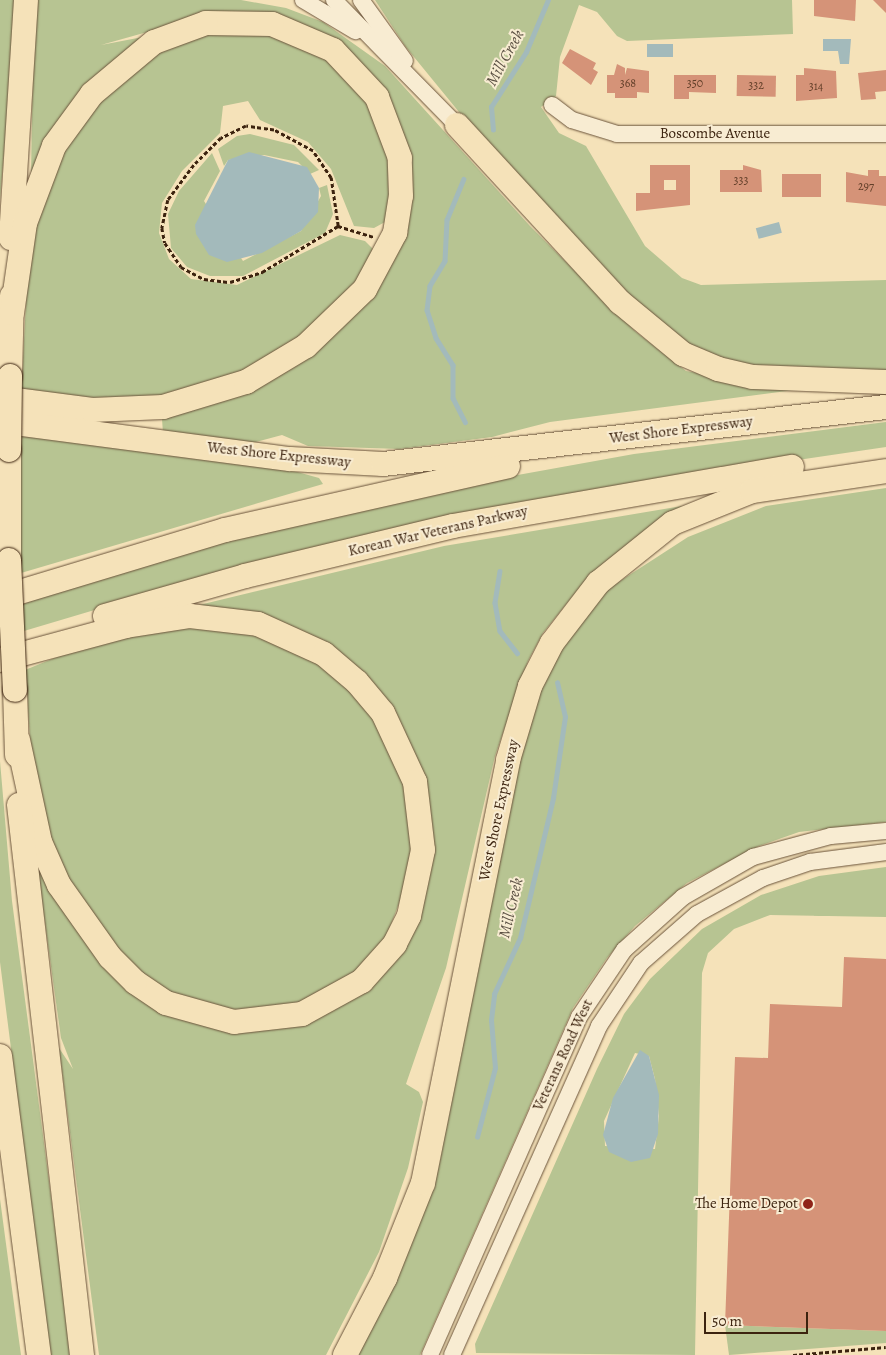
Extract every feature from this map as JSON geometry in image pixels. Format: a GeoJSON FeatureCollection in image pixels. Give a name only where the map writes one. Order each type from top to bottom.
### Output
{"type":"FeatureCollection","features":[{"type":"Feature","properties":{"kind":"highway"},"geometry":{"type":"LineString","coordinates":[[26,0],[12,230],[12,313],[8,450],[9,560],[21,834],[82,1355]]}},
{"type":"Feature","properties":{"kind":"highway"},"geometry":{"type":"LineString","coordinates":[[0,398],[126,411],[181,403],[230,389],[276,366],[333,323],[365,289],[391,243],[401,196],[400,158],[388,120],[363,78],[332,50],[296,31],[253,21],[206,23],[168,35],[125,62],[92,94],[62,132],[30,208],[12,313]]}},
{"type":"Feature","properties":{"kind":"highway"},"geometry":{"type":"LineString","coordinates":[[457,125],[620,302],[683,354],[718,369],[753,377],[886,382]]}},
{"type":"Feature","properties":{"kind":"highway","name":"West Shore Expressway"},"geometry":{"type":"LineString","coordinates":[[0,421],[290,460],[358,464],[434,461],[886,406]]}},
{"type":"Feature","properties":{"kind":"highway"},"geometry":{"type":"LineString","coordinates":[[0,598],[262,520],[633,436]]}},
{"type":"Feature","properties":{"kind":"highway","name":"Korean War Veterans Parkway"},"geometry":{"type":"LineString","coordinates":[[0,650],[245,576],[453,526],[736,475],[886,456]]}},
{"type":"Feature","properties":{"kind":"highway","name":"West Shore Expressway"},"geometry":{"type":"LineString","coordinates":[[344,1355],[386,1278],[423,1183],[508,760],[527,694],[552,643],[598,583],[672,523],[752,491],[886,471]]}},
{"type":"Feature","properties":{"kind":"highway"},"geometry":{"type":"LineString","coordinates":[[0,660],[133,625],[198,616],[258,624],[324,654],[357,682],[383,713],[415,782],[423,850],[409,916],[395,944],[362,981],[302,1014],[234,1022],[175,1007],[122,970],[62,891],[40,842],[18,740]]}},
{"type":"Feature","properties":{"kind":"highway"},"geometry":{"type":"LineString","coordinates":[[0,1056],[39,1355]]}},
{"type":"Feature","properties":{"kind":"street"},"geometry":{"type":"LineString","coordinates":[[303,0],[383,52]]}},
{"type":"Feature","properties":{"kind":"street"},"geometry":{"type":"LineString","coordinates":[[334,0],[383,52],[457,125]]}},
{"type":"Feature","properties":{"kind":"street"},"geometry":{"type":"LineString","coordinates":[[361,0],[457,125]]}},
{"type":"Feature","properties":{"kind":"street","name":"Boscombe Avenue"},"geometry":{"type":"LineString","coordinates":[[552,105],[572,120],[617,134],[886,134]]}},
{"type":"Feature","properties":{"kind":"street","name":"Veterans Road West"},"geometry":{"type":"LineString","coordinates":[[430,1355],[579,1017],[624,950],[683,897],[753,857],[831,836],[886,831]]}},
{"type":"Feature","properties":{"kind":"street","name":"Veterans Road West"},"geometry":{"type":"LineString","coordinates":[[452,1355],[598,1026],[642,963],[697,914],[763,878],[818,861],[886,852]]}},
{"type":"Feature","properties":{"kind":"path"},"geometry":{"type":"LineString","coordinates":[[338,226],[331,178],[313,151],[274,130],[246,126],[221,138],[194,165],[168,200],[162,228],[165,243],[181,267],[204,280],[230,282],[262,272],[338,226],[391,243]]}},
{"type":"Feature","properties":{"kind":"path"},"geometry":{"type":"LineString","coordinates":[[792,1355],[886,1347]]}},
{"type":"Feature","properties":{"kind":"green space"},"geometry":{"type":"Polygon","coordinates":[[[0,0],[17,0],[0,200],[0,0]]]}},
{"type":"Feature","properties":{"kind":"green space"},"geometry":{"type":"Polygon","coordinates":[[[34,0],[241,0],[286,8],[323,22],[385,66],[530,226],[636,332],[686,371],[795,390],[550,422],[492,437],[400,449],[308,446],[282,435],[248,444],[163,433],[162,419],[277,373],[402,232],[376,86],[261,13],[230,12],[165,27],[101,45],[148,36],[31,175],[34,0]]]}},
{"type":"Feature","properties":{"kind":"green space"},"geometry":{"type":"Polygon","coordinates":[[[375,0],[792,0],[793,34],[627,41],[617,36],[597,12],[579,5],[560,57],[556,96],[541,107],[559,133],[586,146],[645,246],[682,278],[701,285],[886,280],[886,371],[739,364],[685,344],[647,317],[486,145],[405,46],[375,0]]]}},
{"type":"Feature","properties":{"kind":"green space"},"geometry":{"type":"Polygon","coordinates":[[[212,32],[268,33],[331,62],[366,99],[390,155],[390,212],[385,222],[374,228],[354,226],[331,169],[308,142],[260,120],[248,101],[223,106],[220,133],[182,171],[162,203],[159,233],[169,259],[191,279],[237,285],[340,235],[365,241],[373,249],[370,266],[308,336],[239,376],[131,403],[21,395],[29,247],[55,163],[83,117],[158,51],[212,32]]]}},
{"type":"Feature","properties":{"kind":"green space"},"geometry":{"type":"Polygon","coordinates":[[[250,134],[294,145],[319,170],[310,174],[298,162],[264,155],[228,160],[224,166],[218,149],[237,136],[250,134]]]}},
{"type":"Feature","properties":{"kind":"green space"},"geometry":{"type":"Polygon","coordinates":[[[212,153],[220,171],[204,201],[243,261],[301,231],[321,196],[319,188],[327,185],[333,214],[325,233],[243,276],[210,276],[187,267],[171,248],[168,214],[179,191],[212,153]]]}},
{"type":"Feature","properties":{"kind":"green space"},"geometry":{"type":"Polygon","coordinates":[[[886,422],[886,447],[622,486],[202,578],[24,631],[23,604],[78,584],[150,560],[441,489],[634,454],[886,422]]]}},
{"type":"Feature","properties":{"kind":"green space"},"geometry":{"type":"Polygon","coordinates":[[[21,431],[276,466],[319,478],[323,484],[21,573],[21,431]]]}},
{"type":"Feature","properties":{"kind":"green space"},"geometry":{"type":"Polygon","coordinates":[[[886,488],[886,822],[799,832],[759,846],[687,883],[635,926],[607,958],[573,1008],[420,1355],[353,1355],[385,1295],[517,763],[549,666],[603,592],[688,537],[766,506],[886,488]]]}},
{"type":"Feature","properties":{"kind":"green space"},"geometry":{"type":"Polygon","coordinates":[[[682,506],[580,587],[543,633],[528,661],[495,756],[446,968],[406,1084],[419,1092],[423,1102],[408,1168],[379,1252],[326,1355],[99,1355],[59,1048],[73,1069],[61,1038],[36,859],[114,971],[244,1030],[370,982],[430,846],[356,671],[195,606],[444,546],[682,506]]]}},
{"type":"Feature","properties":{"kind":"green space"},"geometry":{"type":"Polygon","coordinates":[[[189,624],[243,631],[309,657],[334,675],[371,714],[400,768],[413,826],[411,872],[385,940],[351,977],[322,995],[276,1010],[219,1011],[163,990],[140,974],[87,913],[51,848],[34,790],[25,670],[74,650],[189,624]]]}},
{"type":"Feature","properties":{"kind":"green space"},"geometry":{"type":"Polygon","coordinates":[[[0,761],[12,901],[72,1355],[50,1355],[0,962],[0,761]]]}},
{"type":"Feature","properties":{"kind":"green space"},"geometry":{"type":"Polygon","coordinates":[[[886,867],[886,917],[770,915],[734,929],[708,953],[702,973],[695,1355],[476,1353],[475,1344],[597,1069],[624,1014],[650,979],[702,929],[761,895],[819,876],[886,867]],[[635,1053],[604,1121],[605,1146],[655,1149],[659,1116],[655,1079],[649,1056],[635,1053]]]}},
{"type":"Feature","properties":{"kind":"green space"},"geometry":{"type":"Polygon","coordinates":[[[0,1199],[17,1326],[21,1355],[0,1355],[0,1199]]]}},
{"type":"Feature","properties":{"kind":"green space"},"geometry":{"type":"Polygon","coordinates":[[[725,1325],[886,1331],[886,1343],[729,1355],[725,1325]]]}},
{"type":"Feature","properties":{"kind":"water"},"geometry":{"type":"Polygon","coordinates":[[[823,39],[851,39],[849,64],[840,64],[838,51],[823,51],[823,39]]]}},
{"type":"Feature","properties":{"kind":"water"},"geometry":{"type":"Polygon","coordinates":[[[647,44],[673,44],[673,57],[647,57],[647,44]]]}},
{"type":"Feature","properties":{"kind":"water"},"geometry":{"type":"Polygon","coordinates":[[[249,152],[307,167],[319,188],[318,212],[301,231],[262,253],[227,262],[209,255],[196,234],[195,225],[228,160],[249,152]]]}},
{"type":"Feature","properties":{"kind":"water"},"geometry":{"type":"Polygon","coordinates":[[[779,222],[782,233],[759,239],[756,228],[779,222]]]}},
{"type":"Feature","properties":{"kind":"water"},"geometry":{"type":"Polygon","coordinates":[[[640,1050],[649,1056],[659,1095],[658,1134],[650,1158],[631,1162],[609,1152],[603,1135],[613,1098],[640,1050]]]}},
{"type":"Feature","properties":{"kind":"building"},"geometry":{"type":"Polygon","coordinates":[[[814,0],[856,0],[855,21],[814,16],[814,0]]]}},
{"type":"Feature","properties":{"kind":"building"},"geometry":{"type":"Polygon","coordinates":[[[873,0],[886,0],[886,13],[873,0]]]}},
{"type":"Feature","properties":{"kind":"building"},"geometry":{"type":"Polygon","coordinates":[[[570,49],[596,63],[593,69],[598,72],[591,85],[562,63],[570,49]]]}},
{"type":"Feature","properties":{"kind":"building"},"geometry":{"type":"Polygon","coordinates":[[[617,64],[625,68],[625,75],[627,68],[649,71],[649,93],[637,92],[637,98],[615,98],[615,93],[607,93],[607,75],[614,75],[617,64]]]}},
{"type":"Feature","properties":{"kind":"building"},"geometry":{"type":"Polygon","coordinates":[[[804,68],[836,71],[837,98],[796,101],[796,75],[804,75],[804,68]]]}},
{"type":"Feature","properties":{"kind":"building"},"geometry":{"type":"Polygon","coordinates":[[[886,70],[886,91],[875,92],[876,99],[861,100],[858,73],[886,70]]]}},
{"type":"Feature","properties":{"kind":"building"},"geometry":{"type":"Polygon","coordinates":[[[674,75],[716,75],[716,93],[689,92],[689,99],[674,99],[674,75]]]}},
{"type":"Feature","properties":{"kind":"building"},"geometry":{"type":"Polygon","coordinates":[[[737,75],[776,76],[776,97],[737,96],[737,75]]]}},
{"type":"Feature","properties":{"kind":"building"},"geometry":{"type":"Polygon","coordinates":[[[650,165],[690,165],[690,205],[636,211],[636,193],[650,193],[650,165]],[[664,180],[664,190],[676,190],[676,180],[664,180]]]}},
{"type":"Feature","properties":{"kind":"building"},"geometry":{"type":"Polygon","coordinates":[[[743,165],[761,170],[762,192],[720,192],[720,170],[743,170],[743,165]]]}},
{"type":"Feature","properties":{"kind":"building"},"geometry":{"type":"Polygon","coordinates":[[[868,170],[879,170],[879,176],[886,176],[886,206],[846,202],[846,172],[868,176],[868,170]]]}},
{"type":"Feature","properties":{"kind":"building"},"geometry":{"type":"Polygon","coordinates":[[[782,174],[821,174],[821,197],[782,197],[782,174]]]}},
{"type":"Feature","properties":{"kind":"building","name":"The Home Depot"},"geometry":{"type":"Polygon","coordinates":[[[844,957],[886,959],[886,1331],[725,1325],[735,1057],[768,1058],[770,1004],[842,1007],[844,957]]]}},
{"type":"Feature","properties":{"kind":"waterway","name":"Mill Creek"},"geometry":{"type":"LineString","coordinates":[[493,130],[491,107],[526,52],[548,0]]}},
{"type":"Feature","properties":{"kind":"waterway","name":"Mill Creek"},"geometry":{"type":"LineString","coordinates":[[464,179],[447,220],[445,261],[430,286],[427,310],[436,338],[453,365],[453,398],[465,422]]}},
{"type":"Feature","properties":{"kind":"waterway","name":"Mill Creek"},"geometry":{"type":"LineString","coordinates":[[500,571],[495,603],[500,631],[517,653]]}},
{"type":"Feature","properties":{"kind":"waterway","name":"Mill Creek"},"geometry":{"type":"LineString","coordinates":[[477,1137],[495,1068],[491,1020],[494,994],[520,938],[553,798],[565,717],[557,683]]}},
{"type":"Feature","properties":{"kind":"place","name":"The Home Depot"},"geometry":{"type":"Point","coordinates":[808,1204]}}]}
